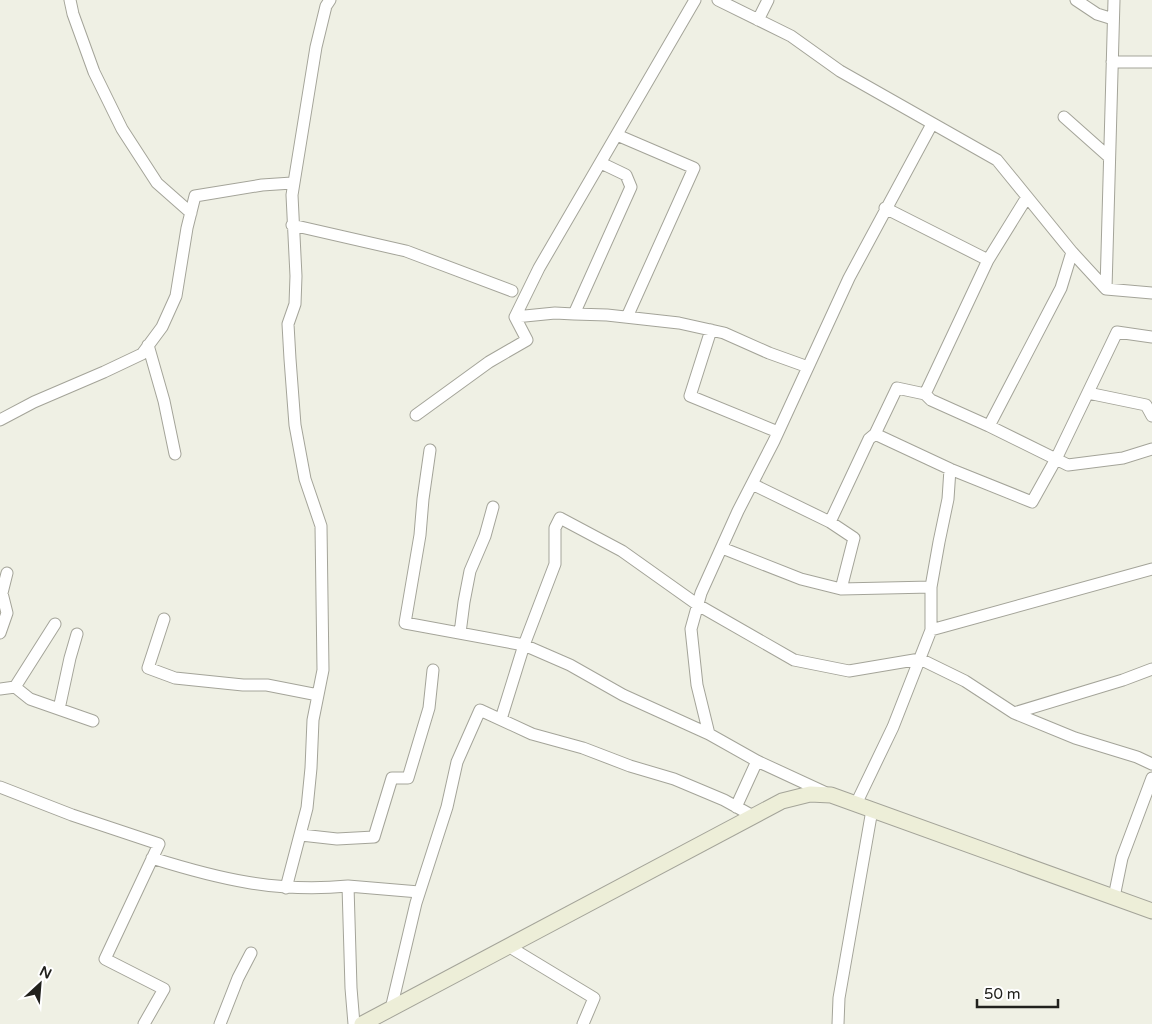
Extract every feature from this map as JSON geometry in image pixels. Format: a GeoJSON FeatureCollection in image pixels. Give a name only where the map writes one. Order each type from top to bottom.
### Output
{"type":"FeatureCollection","features":[{"type":"Feature","properties":{"kind":"main road"},"geometry":{"type":"LineString","coordinates":[[362,1024],[782,801],[810,794],[831,795],[1152,911]]}},
{"type":"Feature","properties":{"kind":"street"},"geometry":{"type":"LineString","coordinates":[[70,0],[73,14],[94,72],[122,129],[157,183],[191,213]]}},
{"type":"Feature","properties":{"kind":"street"},"geometry":{"type":"LineString","coordinates":[[286,888],[307,808],[313,720],[323,670],[321,526],[305,479],[295,425],[288,324],[295,304],[296,276],[292,225],[292,183],[316,47],[326,6],[330,0]]}},
{"type":"Feature","properties":{"kind":"street"},"geometry":{"type":"LineString","coordinates":[[515,317],[539,268],[695,0]]}},
{"type":"Feature","properties":{"kind":"street"},"geometry":{"type":"LineString","coordinates":[[718,0],[790,36],[840,71],[997,160],[1072,252],[1106,290],[1152,293]]}},
{"type":"Feature","properties":{"kind":"street"},"geometry":{"type":"LineString","coordinates":[[758,20],[768,0]]}},
{"type":"Feature","properties":{"kind":"street"},"geometry":{"type":"LineString","coordinates":[[1076,0],[1097,14],[1114,19]]}},
{"type":"Feature","properties":{"kind":"street"},"geometry":{"type":"LineString","coordinates":[[1106,290],[1114,0]]}},
{"type":"Feature","properties":{"kind":"street"},"geometry":{"type":"LineString","coordinates":[[1112,62],[1152,62]]}},
{"type":"Feature","properties":{"kind":"street"},"geometry":{"type":"LineString","coordinates":[[1064,117],[1109,157]]}},
{"type":"Feature","properties":{"kind":"street"},"geometry":{"type":"LineString","coordinates":[[709,734],[697,685],[690,629],[698,605],[722,548],[849,278],[885,208],[932,124]]}},
{"type":"Feature","properties":{"kind":"street"},"geometry":{"type":"LineString","coordinates":[[617,135],[694,168],[627,317]]}},
{"type":"Feature","properties":{"kind":"street"},"geometry":{"type":"LineString","coordinates":[[574,314],[630,187],[626,175],[601,163]]}},
{"type":"Feature","properties":{"kind":"street"},"geometry":{"type":"LineString","coordinates":[[0,420],[34,402],[142,354],[162,327],[176,296],[195,196],[262,185],[292,183]]}},
{"type":"Feature","properties":{"kind":"street"},"geometry":{"type":"LineString","coordinates":[[925,394],[988,260],[1027,197]]}},
{"type":"Feature","properties":{"kind":"street"},"geometry":{"type":"LineString","coordinates":[[885,208],[988,260]]}},
{"type":"Feature","properties":{"kind":"street"},"geometry":{"type":"LineString","coordinates":[[292,225],[406,250],[512,292]]}},
{"type":"Feature","properties":{"kind":"street"},"geometry":{"type":"LineString","coordinates":[[989,426],[1061,288],[1072,252]]}},
{"type":"Feature","properties":{"kind":"street"},"geometry":{"type":"LineString","coordinates":[[515,317],[555,313],[627,317],[679,323],[724,333],[769,353],[808,367]]}},
{"type":"Feature","properties":{"kind":"street"},"geometry":{"type":"LineString","coordinates":[[416,415],[489,362],[527,340],[515,317]]}},
{"type":"Feature","properties":{"kind":"street"},"geometry":{"type":"LineString","coordinates":[[711,330],[690,396],[778,432]]}},
{"type":"Feature","properties":{"kind":"street"},"geometry":{"type":"LineString","coordinates":[[875,434],[950,469],[1032,502],[1056,459],[1117,332],[1152,337]]}},
{"type":"Feature","properties":{"kind":"street"},"geometry":{"type":"LineString","coordinates":[[148,345],[164,401],[175,454]]}},
{"type":"Feature","properties":{"kind":"street"},"geometry":{"type":"LineString","coordinates":[[830,522],[869,439],[875,434],[897,388],[925,394],[931,400],[1068,465],[1122,458],[1152,449]]}},
{"type":"Feature","properties":{"kind":"street"},"geometry":{"type":"LineString","coordinates":[[1088,393],[1146,405],[1152,416]]}},
{"type":"Feature","properties":{"kind":"street"},"geometry":{"type":"LineString","coordinates":[[430,450],[420,535],[405,623],[524,645],[570,665],[623,694],[709,734],[798,781],[831,795]]}},
{"type":"Feature","properties":{"kind":"street"},"geometry":{"type":"LineString","coordinates":[[856,804],[893,726],[931,630],[931,587],[948,499],[950,469]]}},
{"type":"Feature","properties":{"kind":"street"},"geometry":{"type":"LineString","coordinates":[[752,484],[830,522],[854,538],[841,589]]}},
{"type":"Feature","properties":{"kind":"street"},"geometry":{"type":"LineString","coordinates":[[460,633],[470,571],[485,536],[493,507]]}},
{"type":"Feature","properties":{"kind":"street"},"geometry":{"type":"LineString","coordinates":[[501,719],[524,645],[555,564],[555,528],[560,518],[622,551],[698,605],[794,660],[849,671],[920,659],[966,681],[1014,713],[1075,738],[1137,757],[1152,764]]}},
{"type":"Feature","properties":{"kind":"street"},"geometry":{"type":"LineString","coordinates":[[722,548],[801,580],[841,589],[931,587]]}},
{"type":"Feature","properties":{"kind":"street"},"geometry":{"type":"LineString","coordinates":[[931,630],[1152,569]]}},
{"type":"Feature","properties":{"kind":"street"},"geometry":{"type":"LineString","coordinates":[[0,633],[7,613],[2,593],[7,573]]}},
{"type":"Feature","properties":{"kind":"street"},"geometry":{"type":"LineString","coordinates":[[164,618],[148,668],[175,678],[243,685],[267,685],[318,695]]}},
{"type":"Feature","properties":{"kind":"street"},"geometry":{"type":"LineString","coordinates":[[15,687],[55,624]]}},
{"type":"Feature","properties":{"kind":"street"},"geometry":{"type":"LineString","coordinates":[[59,709],[77,634]]}},
{"type":"Feature","properties":{"kind":"street"},"geometry":{"type":"LineString","coordinates":[[1014,713],[1124,680],[1152,669]]}},
{"type":"Feature","properties":{"kind":"street"},"geometry":{"type":"LineString","coordinates":[[301,835],[337,839],[374,837],[392,778],[408,778],[429,708],[432,670]]}},
{"type":"Feature","properties":{"kind":"street"},"geometry":{"type":"LineString","coordinates":[[0,689],[15,687],[30,698],[93,721]]}},
{"type":"Feature","properties":{"kind":"street"},"geometry":{"type":"LineString","coordinates":[[391,1008],[419,892],[447,807],[457,762],[480,710],[532,734],[583,748],[630,766],[674,779],[736,806],[753,816]]}},
{"type":"Feature","properties":{"kind":"street"},"geometry":{"type":"LineString","coordinates":[[736,806],[757,760]]}},
{"type":"Feature","properties":{"kind":"street"},"geometry":{"type":"LineString","coordinates":[[1114,897],[1122,858],[1152,778]]}},
{"type":"Feature","properties":{"kind":"street"},"geometry":{"type":"LineString","coordinates":[[0,787],[158,844],[105,959],[164,989],[144,1024]]}},
{"type":"Feature","properties":{"kind":"street"},"geometry":{"type":"LineString","coordinates":[[838,1024],[839,998],[872,810]]}},
{"type":"Feature","properties":{"kind":"street"},"geometry":{"type":"LineString","coordinates":[[152,858],[225,878],[270,887],[317,889],[348,886],[419,892]]}},
{"type":"Feature","properties":{"kind":"street"},"geometry":{"type":"LineString","coordinates":[[348,886],[350,988],[354,1024]]}},
{"type":"Feature","properties":{"kind":"street"},"geometry":{"type":"LineString","coordinates":[[508,946],[594,998],[584,1024]]}},
{"type":"Feature","properties":{"kind":"street"},"geometry":{"type":"LineString","coordinates":[[220,1024],[238,978],[251,953]]}}]}
